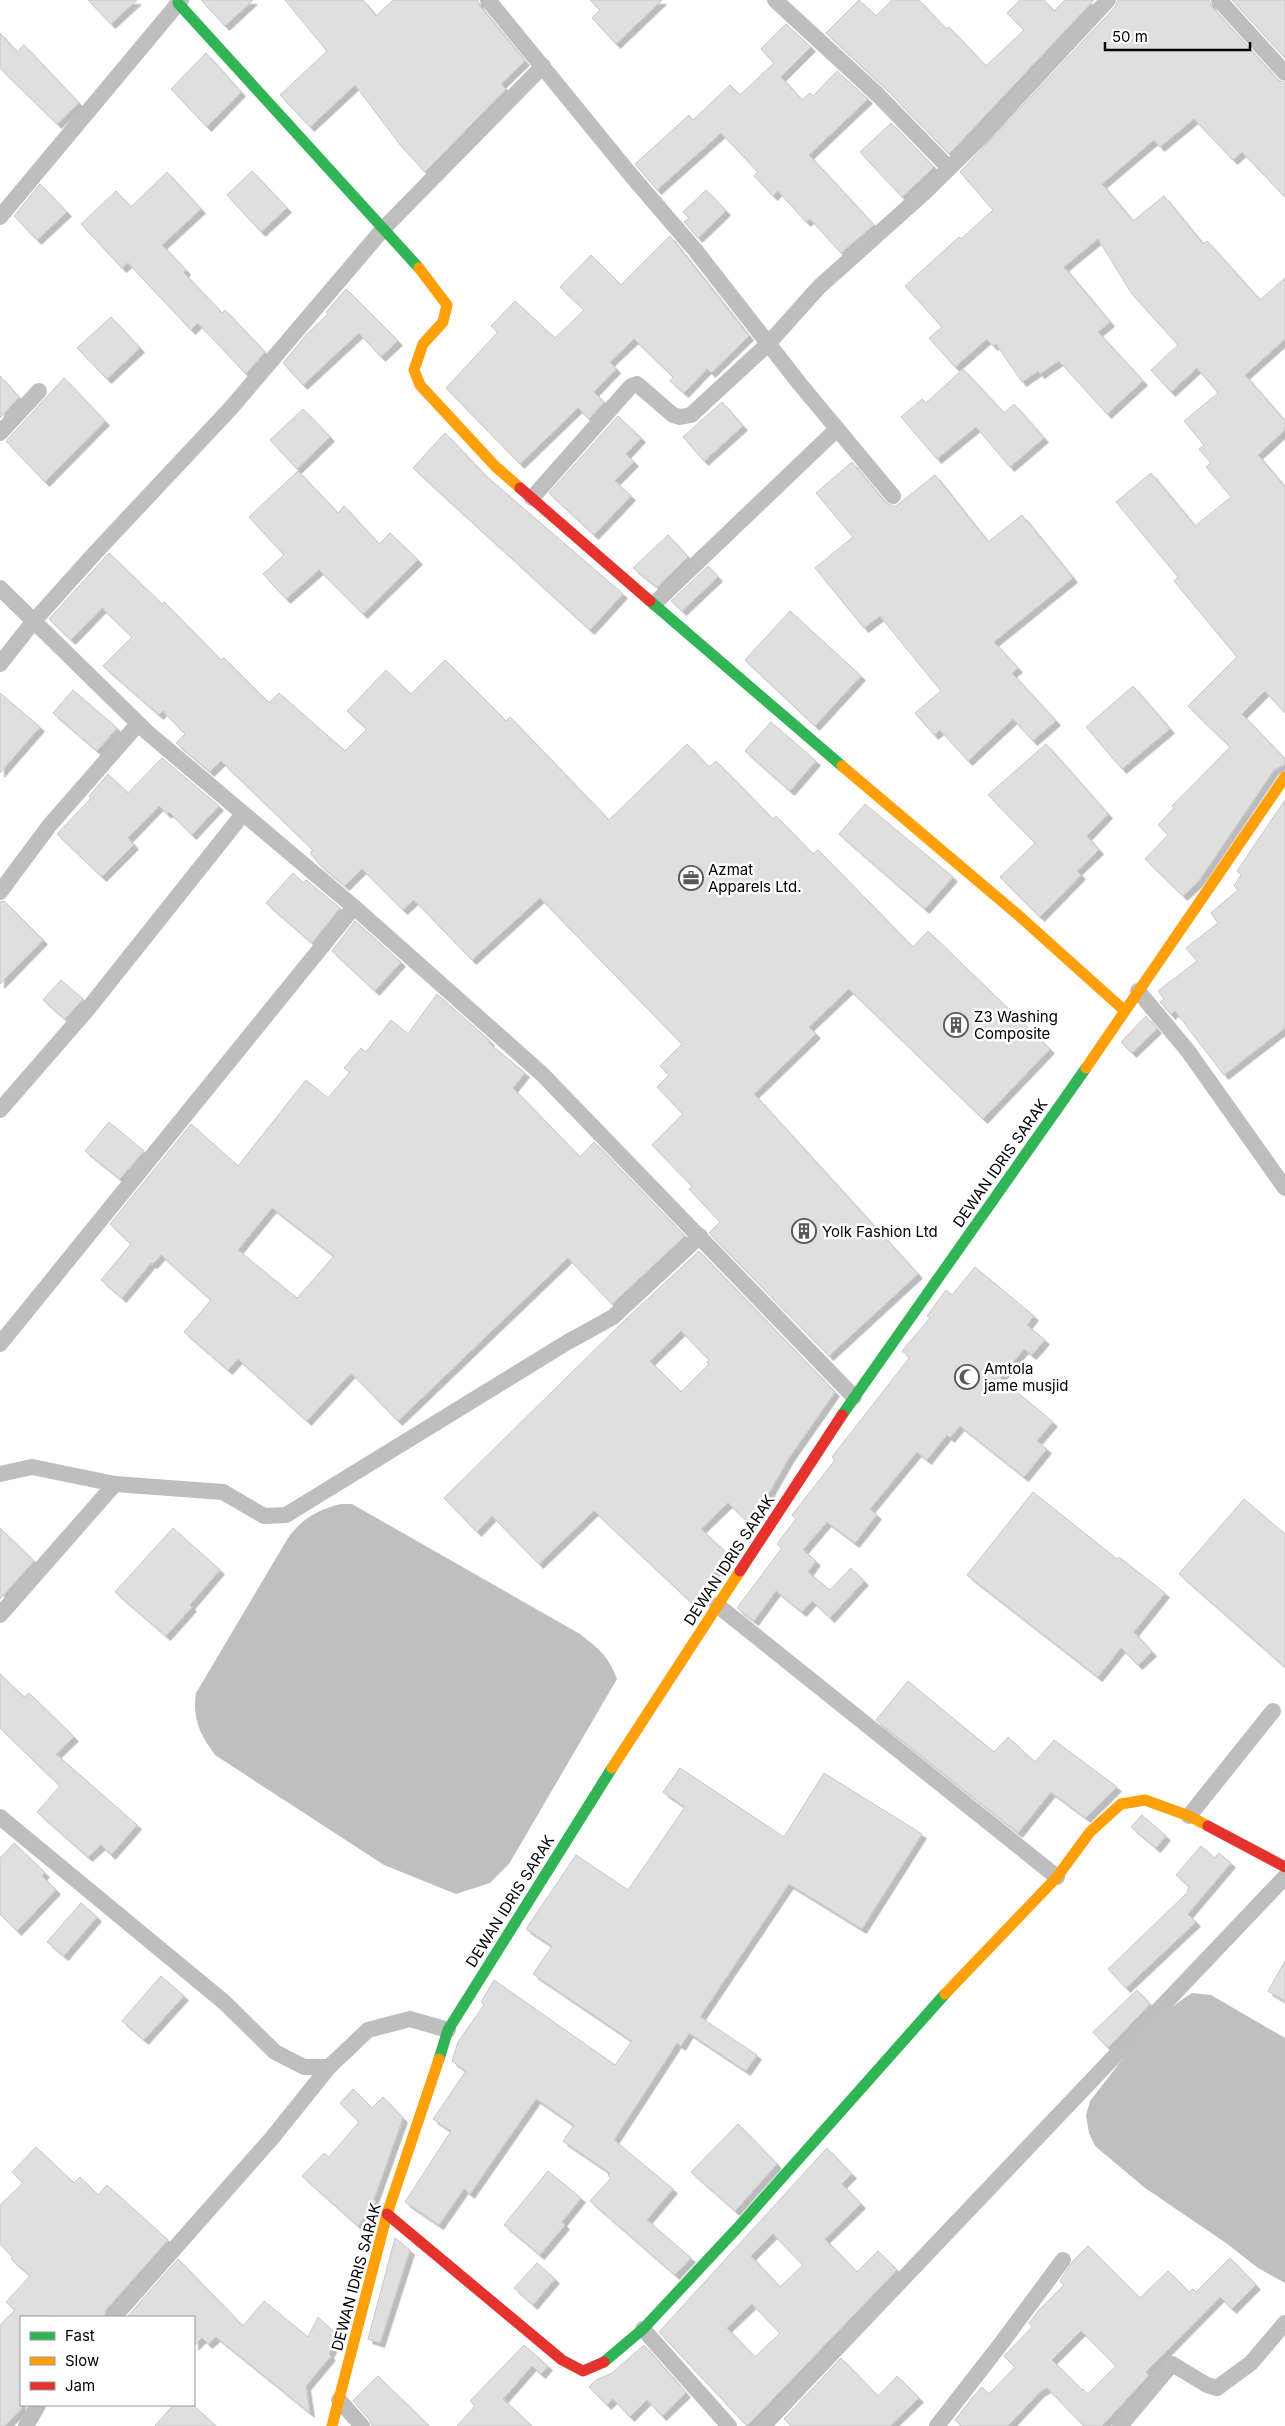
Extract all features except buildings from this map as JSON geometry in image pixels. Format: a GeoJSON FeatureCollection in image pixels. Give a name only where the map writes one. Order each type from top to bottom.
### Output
{"type":"FeatureCollection","features":[{"type":"Feature","properties":{"kind":"street"},"geometry":{"type":"LineString","coordinates":[[488,0],[630,174],[696,251],[768,344],[892,496]]}},
{"type":"Feature","properties":{"kind":"street"},"geometry":{"type":"LineString","coordinates":[[775,0],[878,95],[949,168]]}},
{"type":"Feature","properties":{"kind":"street"},"geometry":{"type":"LineString","coordinates":[[532,498],[631,386],[637,384],[673,415],[680,417],[691,415],[768,344],[819,287],[982,136],[1108,0]]}},
{"type":"Feature","properties":{"kind":"street"},"geometry":{"type":"LineString","coordinates":[[1219,0],[1285,73]]}},
{"type":"Feature","properties":{"kind":"street"},"geometry":{"type":"LineString","coordinates":[[0,217],[179,1],[416,262],[447,305],[443,322],[422,344],[416,357],[414,370],[420,385],[431,399],[495,466],[856,779],[1017,914],[1125,1011]]}},
{"type":"Feature","properties":{"kind":"street"},"geometry":{"type":"LineString","coordinates":[[0,664],[33,622],[231,408],[384,228],[543,66]]}},
{"type":"Feature","properties":{"kind":"street"},"geometry":{"type":"LineString","coordinates":[[0,433],[39,391]]}},
{"type":"Feature","properties":{"kind":"street"},"geometry":{"type":"LineString","coordinates":[[655,603],[837,429]]}},
{"type":"Feature","properties":{"kind":"street"},"geometry":{"type":"LineString","coordinates":[[0,588],[138,724],[354,907],[542,1074],[854,1397]]}},
{"type":"Feature","properties":{"kind":"street"},"geometry":{"type":"LineString","coordinates":[[0,892],[49,826],[138,724]]}},
{"type":"Feature","properties":{"kind":"street","name":"DEWAN IDRIS SARAK"},"geometry":{"type":"LineString","coordinates":[[332,2426],[387,2214],[448,2030],[644,1716],[854,1397],[1125,1011],[1285,777]]}},
{"type":"Feature","properties":{"kind":"street"},"geometry":{"type":"LineString","coordinates":[[0,1110],[87,1010],[243,814]]}},
{"type":"Feature","properties":{"kind":"street"},"geometry":{"type":"LineString","coordinates":[[0,1344],[354,907]]}},
{"type":"Feature","properties":{"kind":"street"},"geometry":{"type":"LineString","coordinates":[[1138,991],[1188,1051],[1285,1188]]}},
{"type":"Feature","properties":{"kind":"street"},"geometry":{"type":"LineString","coordinates":[[0,1474],[32,1467],[116,1484],[223,1492],[264,1516],[286,1515],[566,1343],[613,1317],[700,1236]]}},
{"type":"Feature","properties":{"kind":"street"},"geometry":{"type":"LineString","coordinates":[[0,1615],[116,1484]]}},
{"type":"Feature","properties":{"kind":"street"},"geometry":{"type":"LineString","coordinates":[[717,1606],[1057,1877]]}},
{"type":"Feature","properties":{"kind":"street"},"geometry":{"type":"LineString","coordinates":[[1190,1816],[1273,1712]]}},
{"type":"Feature","properties":{"kind":"street"},"geometry":{"type":"LineString","coordinates":[[387,2214],[562,2360],[583,2371],[603,2363],[643,2330],[741,2224],[972,1963],[1057,1877],[1090,1832],[1121,1804],[1145,1800],[1190,1816],[1285,1868]]}},
{"type":"Feature","properties":{"kind":"street"},"geometry":{"type":"LineString","coordinates":[[0,1817],[224,2002],[275,2052],[304,2067],[329,2067]]}},
{"type":"Feature","properties":{"kind":"street"},"geometry":{"type":"LineString","coordinates":[[763,2426],[1285,1877]]}},
{"type":"Feature","properties":{"kind":"street"},"geometry":{"type":"LineString","coordinates":[[115,2316],[272,2138],[329,2067],[368,2030],[410,2020],[448,2030]]}},
{"type":"Feature","properties":{"kind":"street"},"geometry":{"type":"LineString","coordinates":[[937,2426],[1063,2260]]}},
{"type":"Feature","properties":{"kind":"street"},"geometry":{"type":"LineString","coordinates":[[1120,2426],[1172,2364],[1207,2385],[1217,2388],[1251,2363],[1285,2322]]}},
{"type":"Feature","properties":{"kind":"street"},"geometry":{"type":"LineString","coordinates":[[643,2330],[729,2426]]}},
{"type":"Feature","properties":{"kind":"street"},"geometry":{"type":"LineString","coordinates":[[339,2400],[362,2426]]}},
{"type":"Feature","properties":{"kind":"street"},"geometry":{"type":"LineString","coordinates":[[26,2426],[37,2406]]}},
{"type":"Feature","properties":{"kind":"shaded area"},"geometry":{"type":"Polygon","coordinates":[[[341,1504],[352,1504],[580,1634],[602,1653],[617,1679],[509,1864],[490,1883],[456,1894],[384,1865],[215,1755],[198,1726],[195,1710],[196,1693],[288,1538],[299,1525],[311,1516],[341,1504]]]}},
{"type":"Feature","properties":{"kind":"shaded area"},"geometry":{"type":"Polygon","coordinates":[[[1192,1993],[1211,1995],[1285,2038],[1285,2283],[1258,2268],[1226,2243],[1145,2188],[1095,2146],[1089,2133],[1086,2115],[1090,2101],[1136,2042],[1162,2016],[1192,1993]]]}},
{"type":"Feature","properties":{"kind":"traffic: fast"},"geometry":{"type":"LineString","coordinates":[[178,3],[419,268]]}},
{"type":"Feature","properties":{"kind":"traffic: fast"},"geometry":{"type":"LineString","coordinates":[[650,601],[842,766]]}},
{"type":"Feature","properties":{"kind":"traffic: fast"},"geometry":{"type":"LineString","coordinates":[[842,1415],[1086,1068]]}},
{"type":"Feature","properties":{"kind":"traffic: fast"},"geometry":{"type":"LineString","coordinates":[[439,2059],[448,2030],[612,1768]]}},
{"type":"Feature","properties":{"kind":"traffic: fast"},"geometry":{"type":"LineString","coordinates":[[604,2362],[643,2329],[741,2224],[945,1994]]}},
{"type":"Feature","properties":{"kind":"traffic: slow"},"geometry":{"type":"LineString","coordinates":[[419,268],[447,305],[443,322],[423,344],[414,370],[420,385],[495,466],[520,488]]}},
{"type":"Feature","properties":{"kind":"traffic: slow"},"geometry":{"type":"LineString","coordinates":[[842,766],[1017,914],[1125,1011]]}},
{"type":"Feature","properties":{"kind":"traffic: slow"},"geometry":{"type":"LineString","coordinates":[[1086,1068],[1285,777]]}},
{"type":"Feature","properties":{"kind":"traffic: slow"},"geometry":{"type":"LineString","coordinates":[[612,1768],[740,1571]]}},
{"type":"Feature","properties":{"kind":"traffic: slow"},"geometry":{"type":"LineString","coordinates":[[945,1994],[1057,1877],[1090,1832],[1121,1804],[1145,1800],[1189,1816],[1208,1826]]}},
{"type":"Feature","properties":{"kind":"traffic: slow"},"geometry":{"type":"LineString","coordinates":[[332,2426],[387,2214],[439,2059]]}},
{"type":"Feature","properties":{"kind":"traffic: jam"},"geometry":{"type":"LineString","coordinates":[[520,488],[650,601]]}},
{"type":"Feature","properties":{"kind":"traffic: jam"},"geometry":{"type":"LineString","coordinates":[[740,1571],[842,1415]]}},
{"type":"Feature","properties":{"kind":"traffic: jam"},"geometry":{"type":"LineString","coordinates":[[1208,1826],[1285,1867]]}},
{"type":"Feature","properties":{"kind":"traffic: jam"},"geometry":{"type":"LineString","coordinates":[[387,2214],[562,2360],[583,2371],[604,2362]]}},
{"type":"Feature","properties":{"kind":"place","name":"Azmat Apparels Ltd."},"geometry":{"type":"Point","coordinates":[691,878]}},
{"type":"Feature","properties":{"kind":"place","name":"Z3 Washing Composite"},"geometry":{"type":"Point","coordinates":[956,1025]}},
{"type":"Feature","properties":{"kind":"place","name":"Yolk Fashion Ltd"},"geometry":{"type":"Point","coordinates":[804,1231]}},
{"type":"Feature","properties":{"kind":"place","name":"Amtola jame musjid"},"geometry":{"type":"Point","coordinates":[967,1377]}}]}
